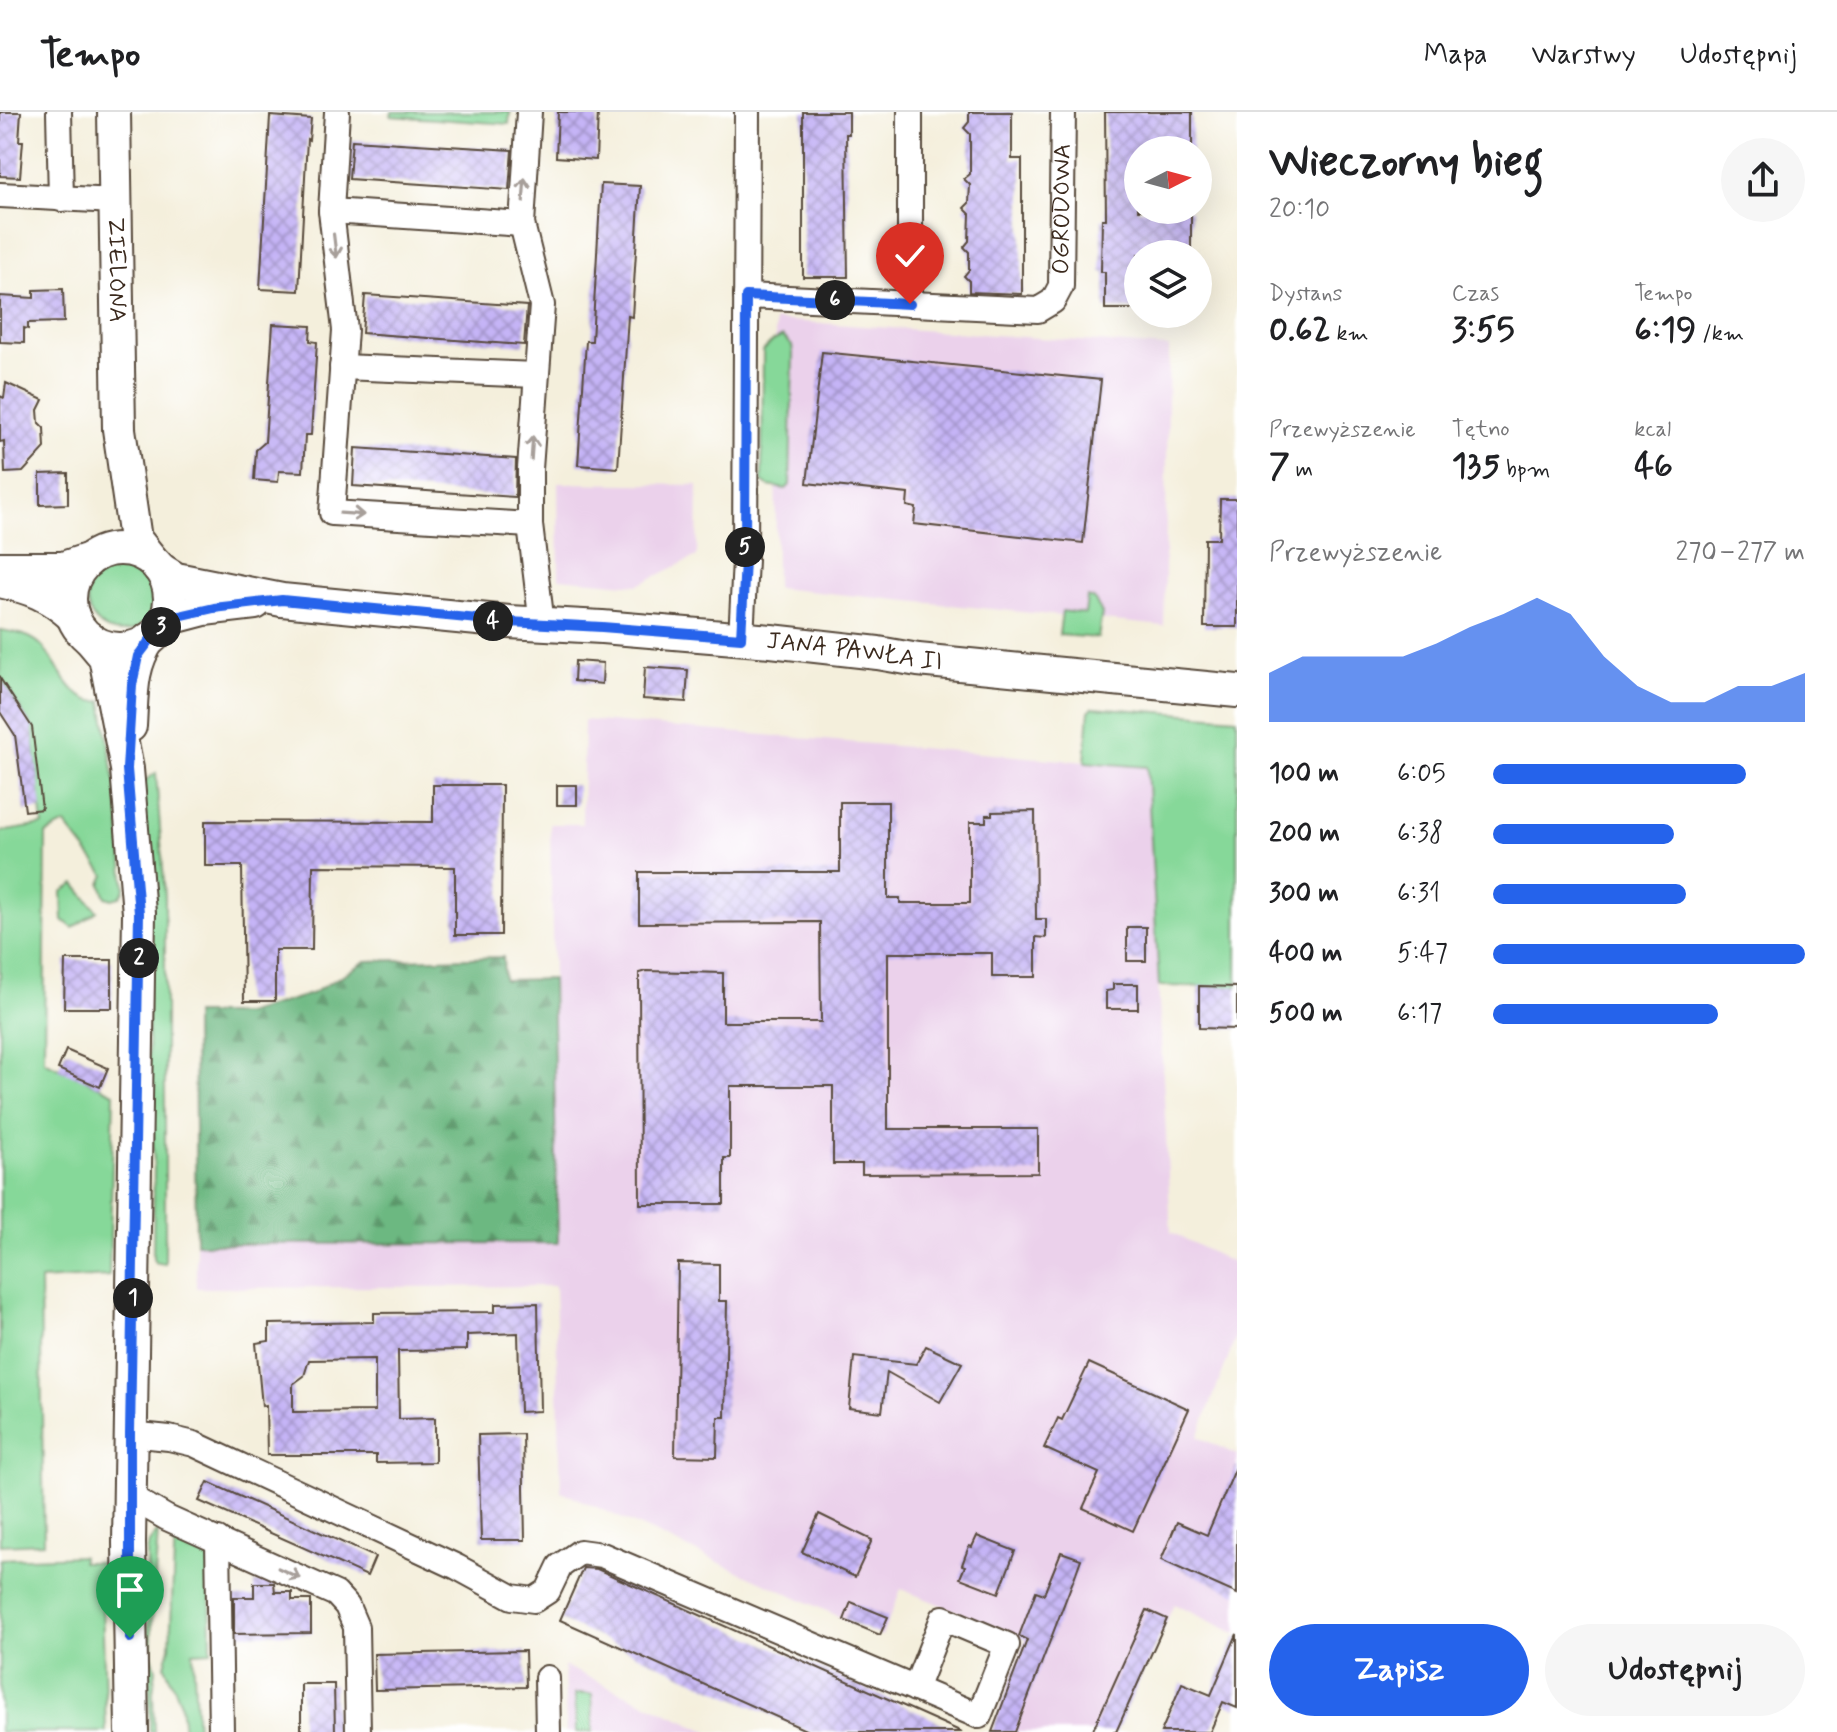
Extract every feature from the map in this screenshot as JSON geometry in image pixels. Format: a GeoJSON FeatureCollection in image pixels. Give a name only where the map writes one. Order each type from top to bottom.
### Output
{"type":"FeatureCollection","features":[{"type":"Feature","properties":{"kind":"street"},"geometry":{"type":"LineString","coordinates":[[59,112],[61,199]]}},
{"type":"Feature","properties":{"kind":"street","name":"ZIELONA"},"geometry":{"type":"LineString","coordinates":[[114,112],[119,429],[135,539],[156,564]]}},
{"type":"Feature","properties":{"kind":"street"},"geometry":{"type":"LineString","coordinates":[[337,112],[331,211],[345,330],[332,513],[530,525]]}},
{"type":"Feature","properties":{"kind":"street"},"geometry":{"type":"LineString","coordinates":[[529,112],[522,224],[542,305],[530,525],[542,625]]}},
{"type":"Feature","properties":{"kind":"street"},"geometry":{"type":"LineString","coordinates":[[741,638],[745,560],[747,112]]}},
{"type":"Feature","properties":{"kind":"street"},"geometry":{"type":"LineString","coordinates":[[910,112],[910,304]]}},
{"type":"Feature","properties":{"kind":"street","name":"OGRODOWA"},"geometry":{"type":"LineString","coordinates":[[746,296],[1038,310],[1053,301],[1061,286],[1063,112]]}},
{"type":"Feature","properties":{"kind":"street"},"geometry":{"type":"LineString","coordinates":[[0,195],[115,201]]}},
{"type":"Feature","properties":{"kind":"street"},"geometry":{"type":"LineString","coordinates":[[331,211],[522,224]]}},
{"type":"Feature","properties":{"kind":"street"},"geometry":{"type":"LineString","coordinates":[[342,367],[536,375]]}},
{"type":"Feature","properties":{"kind":"street","name":"ZIELONA"},"geometry":{"type":"LineString","coordinates":[[91,558],[105,540],[119,429]]}},
{"type":"Feature","properties":{"kind":"street"},"geometry":{"type":"LineString","coordinates":[[0,568],[63,568],[118,548],[129,549],[156,564],[169,593],[158,629],[138,656],[132,685],[127,769]]}},
{"type":"Feature","properties":{"kind":"street"},"geometry":{"type":"LineString","coordinates":[[91,558],[73,580],[70,604],[81,627],[105,657],[127,769],[139,913],[129,1496],[132,1732]]}},
{"type":"Feature","properties":{"kind":"street","name":"JANA PAWŁA II"},"geometry":{"type":"LineString","coordinates":[[156,564],[176,579],[282,600],[542,625],[741,638],[933,662],[1237,691]]}},
{"type":"Feature","properties":{"kind":"street"},"geometry":{"type":"LineString","coordinates":[[0,581],[34,589],[52,599],[100,645],[125,649],[158,629]]}},
{"type":"Feature","properties":{"kind":"street","name":"JANA PAWŁA II"},"geometry":{"type":"LineString","coordinates":[[158,629],[214,608],[282,600]]}},
{"type":"Feature","properties":{"kind":"street"},"geometry":{"type":"LineString","coordinates":[[130,1434],[194,1444],[457,1567],[512,1597],[534,1600],[548,1591],[560,1566],[580,1552],[602,1555],[915,1689]]}},
{"type":"Feature","properties":{"kind":"street"},"geometry":{"type":"LineString","coordinates":[[129,1496],[167,1518],[336,1594],[347,1606],[356,1627],[358,1732]]}},
{"type":"Feature","properties":{"kind":"street"},"geometry":{"type":"LineString","coordinates":[[218,1540],[221,1732]]}},
{"type":"Feature","properties":{"kind":"street"},"geometry":{"type":"LineString","coordinates":[[547,1678],[548,1732]]}},
{"type":"Feature","properties":{"kind":"shaded area"},"geometry":{"type":"Polygon","coordinates":[[[775,320],[1169,347],[1164,626],[776,588],[775,320]]]}},
{"type":"Feature","properties":{"kind":"shaded area"},"geometry":{"type":"Polygon","coordinates":[[[558,483],[698,485],[697,556],[638,585],[559,578],[558,483]]]}},
{"type":"Feature","properties":{"kind":"shaded area"},"geometry":{"type":"Polygon","coordinates":[[[584,720],[1147,767],[1171,1232],[1237,1265],[1237,1334],[1198,1437],[1237,1455],[1237,1634],[1174,1604],[1116,1732],[1017,1732],[995,1723],[1026,1639],[901,1589],[882,1636],[561,1491],[555,1286],[196,1288],[196,1244],[558,1242],[550,824],[582,824],[584,720]]]}},
{"type":"Feature","properties":{"kind":"shaded area"},"geometry":{"type":"Polygon","coordinates":[[[564,1666],[710,1732],[566,1732],[564,1666]]]}},
{"type":"Feature","properties":{"kind":"green space"},"geometry":{"type":"Polygon","coordinates":[[[392,112],[510,112],[509,124],[391,116],[392,112]]]}},
{"type":"Feature","properties":{"kind":"green space"},"geometry":{"type":"Polygon","coordinates":[[[783,336],[792,346],[793,354],[790,485],[786,489],[762,482],[763,351],[783,336]]]}},
{"type":"Feature","properties":{"kind":"green space"},"geometry":{"type":"Polygon","coordinates":[[[121,564],[145,574],[155,598],[145,622],[121,632],[97,622],[87,598],[97,574],[121,564]]]}},
{"type":"Feature","properties":{"kind":"green space"},"geometry":{"type":"Polygon","coordinates":[[[1087,597],[1094,599],[1102,613],[1098,638],[1059,635],[1062,611],[1085,614],[1087,597]]]}},
{"type":"Feature","properties":{"kind":"green space"},"geometry":{"type":"Polygon","coordinates":[[[0,630],[22,634],[37,642],[74,690],[91,701],[102,701],[118,801],[125,889],[120,897],[106,897],[101,884],[105,875],[65,824],[46,834],[44,1061],[114,1093],[109,1276],[40,1280],[44,1543],[0,1545],[0,832],[43,825],[32,727],[0,678],[0,630]]]}},
{"type":"Feature","properties":{"kind":"green space"},"geometry":{"type":"Polygon","coordinates":[[[1093,707],[1237,718],[1237,987],[1159,986],[1147,767],[1085,762],[1089,711],[1093,707]]]}},
{"type":"Feature","properties":{"kind":"green space"},"geometry":{"type":"Polygon","coordinates":[[[156,773],[165,897],[165,1264],[153,1259],[154,1163],[149,1086],[143,782],[156,773]]]}},
{"type":"Feature","properties":{"kind":"green space"},"geometry":{"type":"Polygon","coordinates":[[[75,884],[97,911],[73,928],[63,920],[62,892],[75,884]]]}},
{"type":"Feature","properties":{"kind":"green space"},"geometry":{"type":"Polygon","coordinates":[[[503,957],[504,980],[552,979],[558,1243],[196,1244],[194,1014],[245,1014],[311,994],[366,961],[503,957]]]}},
{"type":"Feature","properties":{"kind":"green space"},"geometry":{"type":"Polygon","coordinates":[[[158,1531],[152,1623],[152,1655],[156,1670],[154,1732],[150,1732],[147,1552],[149,1543],[158,1531]]]}},
{"type":"Feature","properties":{"kind":"green space"},"geometry":{"type":"Polygon","coordinates":[[[175,1531],[201,1543],[210,1555],[211,1651],[193,1652],[197,1732],[184,1732],[181,1703],[165,1666],[170,1647],[175,1531]]]}},
{"type":"Feature","properties":{"kind":"green space"},"geometry":{"type":"Polygon","coordinates":[[[82,1556],[82,1562],[99,1562],[101,1567],[106,1732],[0,1732],[0,1559],[82,1556]]]}},
{"type":"Feature","properties":{"kind":"green space"},"geometry":{"type":"Polygon","coordinates":[[[575,1694],[592,1694],[593,1732],[576,1732],[575,1694]]]}},
{"type":"Feature","properties":{"kind":"building"},"geometry":{"type":"Polygon","coordinates":[[[0,112],[21,112],[19,141],[23,141],[20,177],[0,176],[0,112]]]}},
{"type":"Feature","properties":{"kind":"building"},"geometry":{"type":"Polygon","coordinates":[[[558,112],[598,112],[596,160],[556,157],[558,112]]]}},
{"type":"Feature","properties":{"kind":"building"},"geometry":{"type":"Polygon","coordinates":[[[803,112],[849,112],[849,134],[846,134],[848,277],[803,277],[803,112]]]}},
{"type":"Feature","properties":{"kind":"building"},"geometry":{"type":"Polygon","coordinates":[[[969,112],[1012,112],[1012,159],[1022,159],[1022,294],[969,292],[969,281],[964,276],[969,270],[969,252],[964,247],[969,241],[970,214],[964,208],[969,203],[970,185],[964,179],[970,174],[970,134],[964,128],[969,122],[969,112]]]}},
{"type":"Feature","properties":{"kind":"building"},"geometry":{"type":"Polygon","coordinates":[[[1105,112],[1192,112],[1192,136],[1124,136],[1124,224],[1191,224],[1191,240],[1124,240],[1124,309],[1105,309],[1105,272],[1101,272],[1102,219],[1106,219],[1105,112]]]}},
{"type":"Feature","properties":{"kind":"building"},"geometry":{"type":"Polygon","coordinates":[[[270,116],[311,119],[307,139],[299,291],[260,289],[270,116]]]}},
{"type":"Feature","properties":{"kind":"building"},"geometry":{"type":"Polygon","coordinates":[[[352,140],[512,150],[509,190],[349,179],[352,140]]]}},
{"type":"Feature","properties":{"kind":"building"},"geometry":{"type":"Polygon","coordinates":[[[601,184],[640,186],[618,468],[578,465],[586,341],[592,341],[601,184]]]}},
{"type":"Feature","properties":{"kind":"building"},"geometry":{"type":"Polygon","coordinates":[[[63,289],[64,322],[28,323],[28,329],[24,328],[24,343],[0,342],[0,296],[34,298],[34,290],[63,289]]]}},
{"type":"Feature","properties":{"kind":"building"},"geometry":{"type":"Polygon","coordinates":[[[365,295],[527,306],[524,345],[362,333],[365,295]]]}},
{"type":"Feature","properties":{"kind":"building"},"geometry":{"type":"Polygon","coordinates":[[[273,324],[311,326],[310,341],[317,342],[311,435],[305,435],[303,472],[279,471],[278,482],[254,480],[256,450],[265,442],[273,324]]]}},
{"type":"Feature","properties":{"kind":"building"},"geometry":{"type":"Polygon","coordinates":[[[822,352],[1101,380],[1083,543],[914,524],[916,508],[907,506],[908,494],[807,483],[822,352]]]}},
{"type":"Feature","properties":{"kind":"building"},"geometry":{"type":"Polygon","coordinates":[[[6,383],[43,400],[38,410],[39,423],[44,428],[45,448],[23,472],[5,473],[4,441],[0,442],[0,396],[4,398],[6,383]]]}},
{"type":"Feature","properties":{"kind":"building"},"geometry":{"type":"Polygon","coordinates":[[[355,448],[516,459],[515,497],[353,486],[355,448]]]}},
{"type":"Feature","properties":{"kind":"building"},"geometry":{"type":"Polygon","coordinates":[[[68,473],[68,504],[40,505],[40,474],[68,473]]]}},
{"type":"Feature","properties":{"kind":"building"},"geometry":{"type":"Polygon","coordinates":[[[1220,499],[1237,499],[1237,627],[1204,627],[1205,539],[1219,539],[1220,499]]]}},
{"type":"Feature","properties":{"kind":"building"},"geometry":{"type":"Polygon","coordinates":[[[575,661],[603,663],[602,684],[574,681],[575,661]]]}},
{"type":"Feature","properties":{"kind":"building"},"geometry":{"type":"Polygon","coordinates":[[[645,667],[688,670],[686,702],[643,699],[645,667]]]}},
{"type":"Feature","properties":{"kind":"building"},"geometry":{"type":"Polygon","coordinates":[[[0,678],[32,727],[42,809],[25,811],[15,735],[0,712],[0,678]]]}},
{"type":"Feature","properties":{"kind":"building"},"geometry":{"type":"Polygon","coordinates":[[[433,785],[502,785],[501,935],[455,935],[455,867],[313,866],[312,950],[275,950],[275,1001],[244,1001],[242,866],[205,866],[205,821],[433,822],[433,785]]]}},
{"type":"Feature","properties":{"kind":"building"},"geometry":{"type":"Polygon","coordinates":[[[557,785],[577,785],[577,805],[557,805],[557,785]]]}},
{"type":"Feature","properties":{"kind":"building"},"geometry":{"type":"Polygon","coordinates":[[[840,802],[888,802],[888,898],[900,898],[900,903],[970,903],[970,822],[986,822],[986,815],[992,815],[992,812],[1035,811],[1036,919],[1046,919],[1046,938],[1036,937],[1036,977],[992,977],[992,953],[888,953],[888,1129],[1038,1129],[1038,1173],[862,1174],[862,1164],[833,1164],[833,1086],[730,1086],[730,1158],[724,1158],[724,1204],[640,1204],[639,973],[723,973],[723,1022],[821,1022],[820,922],[639,923],[639,872],[840,872],[840,802]]]}},
{"type":"Feature","properties":{"kind":"building"},"geometry":{"type":"Polygon","coordinates":[[[1127,927],[1146,927],[1146,961],[1127,961],[1127,927]]]}},
{"type":"Feature","properties":{"kind":"building"},"geometry":{"type":"Polygon","coordinates":[[[65,960],[112,960],[112,1008],[64,1008],[65,960]]]}},
{"type":"Feature","properties":{"kind":"building"},"geometry":{"type":"Polygon","coordinates":[[[1113,984],[1138,984],[1138,1009],[1106,1009],[1106,991],[1113,990],[1113,984]]]}},
{"type":"Feature","properties":{"kind":"building"},"geometry":{"type":"Polygon","coordinates":[[[1199,986],[1237,987],[1237,1029],[1199,1028],[1199,986]]]}},
{"type":"Feature","properties":{"kind":"building"},"geometry":{"type":"Polygon","coordinates":[[[66,1050],[108,1068],[100,1087],[58,1069],[66,1050]]]}},
{"type":"Feature","properties":{"kind":"building"},"geometry":{"type":"Polygon","coordinates":[[[678,1263],[719,1264],[719,1301],[727,1301],[725,1417],[718,1417],[717,1457],[675,1456],[678,1263]]]}},
{"type":"Feature","properties":{"kind":"building"},"geometry":{"type":"Polygon","coordinates":[[[538,1303],[540,1411],[520,1412],[518,1333],[467,1335],[467,1350],[398,1351],[399,1419],[435,1418],[435,1462],[376,1463],[376,1455],[267,1455],[266,1405],[262,1406],[256,1343],[269,1341],[269,1324],[374,1322],[374,1313],[495,1312],[495,1304],[538,1303]],[[375,1359],[309,1360],[304,1376],[293,1384],[293,1412],[375,1411],[375,1359]]]}},
{"type":"Feature","properties":{"kind":"building"},"geometry":{"type":"Polygon","coordinates":[[[926,1346],[962,1363],[940,1402],[887,1372],[882,1412],[849,1408],[854,1357],[916,1364],[926,1346]]]}},
{"type":"Feature","properties":{"kind":"building"},"geometry":{"type":"Polygon","coordinates":[[[1089,1363],[1189,1409],[1133,1531],[1083,1508],[1099,1473],[1044,1448],[1058,1418],[1062,1420],[1089,1363]]]}},
{"type":"Feature","properties":{"kind":"building"},"geometry":{"type":"Polygon","coordinates":[[[523,1434],[525,1540],[481,1540],[478,1435],[523,1434]]]}},
{"type":"Feature","properties":{"kind":"building"},"geometry":{"type":"Polygon","coordinates":[[[1237,1465],[1237,1594],[1161,1560],[1177,1522],[1207,1535],[1237,1465]]]}},
{"type":"Feature","properties":{"kind":"building"},"geometry":{"type":"Polygon","coordinates":[[[208,1482],[375,1557],[367,1576],[199,1501],[208,1482]]]}},
{"type":"Feature","properties":{"kind":"building"},"geometry":{"type":"Polygon","coordinates":[[[819,1514],[872,1540],[855,1577],[802,1552],[819,1514]]]}},
{"type":"Feature","properties":{"kind":"building"},"geometry":{"type":"Polygon","coordinates":[[[977,1536],[1015,1551],[999,1593],[960,1578],[969,1546],[972,1547],[977,1536]]]}},
{"type":"Feature","properties":{"kind":"building"},"geometry":{"type":"Polygon","coordinates":[[[1061,1552],[1081,1559],[1076,1573],[1015,1732],[992,1732],[1027,1640],[1019,1636],[1036,1591],[1044,1594],[1061,1552]]]}},
{"type":"Feature","properties":{"kind":"building"},"geometry":{"type":"Polygon","coordinates":[[[583,1568],[597,1569],[962,1732],[810,1732],[560,1620],[583,1568]]]}},
{"type":"Feature","properties":{"kind":"building"},"geometry":{"type":"Polygon","coordinates":[[[254,1583],[274,1583],[275,1592],[292,1592],[292,1600],[311,1600],[311,1633],[234,1634],[234,1597],[254,1597],[254,1583]]]}},
{"type":"Feature","properties":{"kind":"building"},"geometry":{"type":"Polygon","coordinates":[[[851,1602],[888,1617],[880,1635],[844,1620],[851,1602]]]}},
{"type":"Feature","properties":{"kind":"building"},"geometry":{"type":"Polygon","coordinates":[[[1147,1610],[1167,1619],[1116,1732],[1092,1732],[1147,1610]]]}},
{"type":"Feature","properties":{"kind":"building"},"geometry":{"type":"Polygon","coordinates":[[[1237,1634],[1237,1708],[1223,1702],[1210,1732],[1161,1732],[1182,1683],[1211,1695],[1237,1634]]]}},
{"type":"Feature","properties":{"kind":"building"},"geometry":{"type":"Polygon","coordinates":[[[525,1651],[526,1687],[375,1690],[374,1654],[525,1651]]]}},
{"type":"Feature","properties":{"kind":"building"},"geometry":{"type":"Polygon","coordinates":[[[301,1684],[334,1684],[335,1732],[301,1732],[301,1684]]]}},
{"type":"Feature","properties":{"kind":"route"},"geometry":{"type":"LineString","coordinates":[[130,1638],[130,1434],[139,913],[127,769],[132,685],[138,656],[166,619],[214,608],[282,600],[542,625],[741,638],[745,560],[746,296],[910,304]]}}]}
